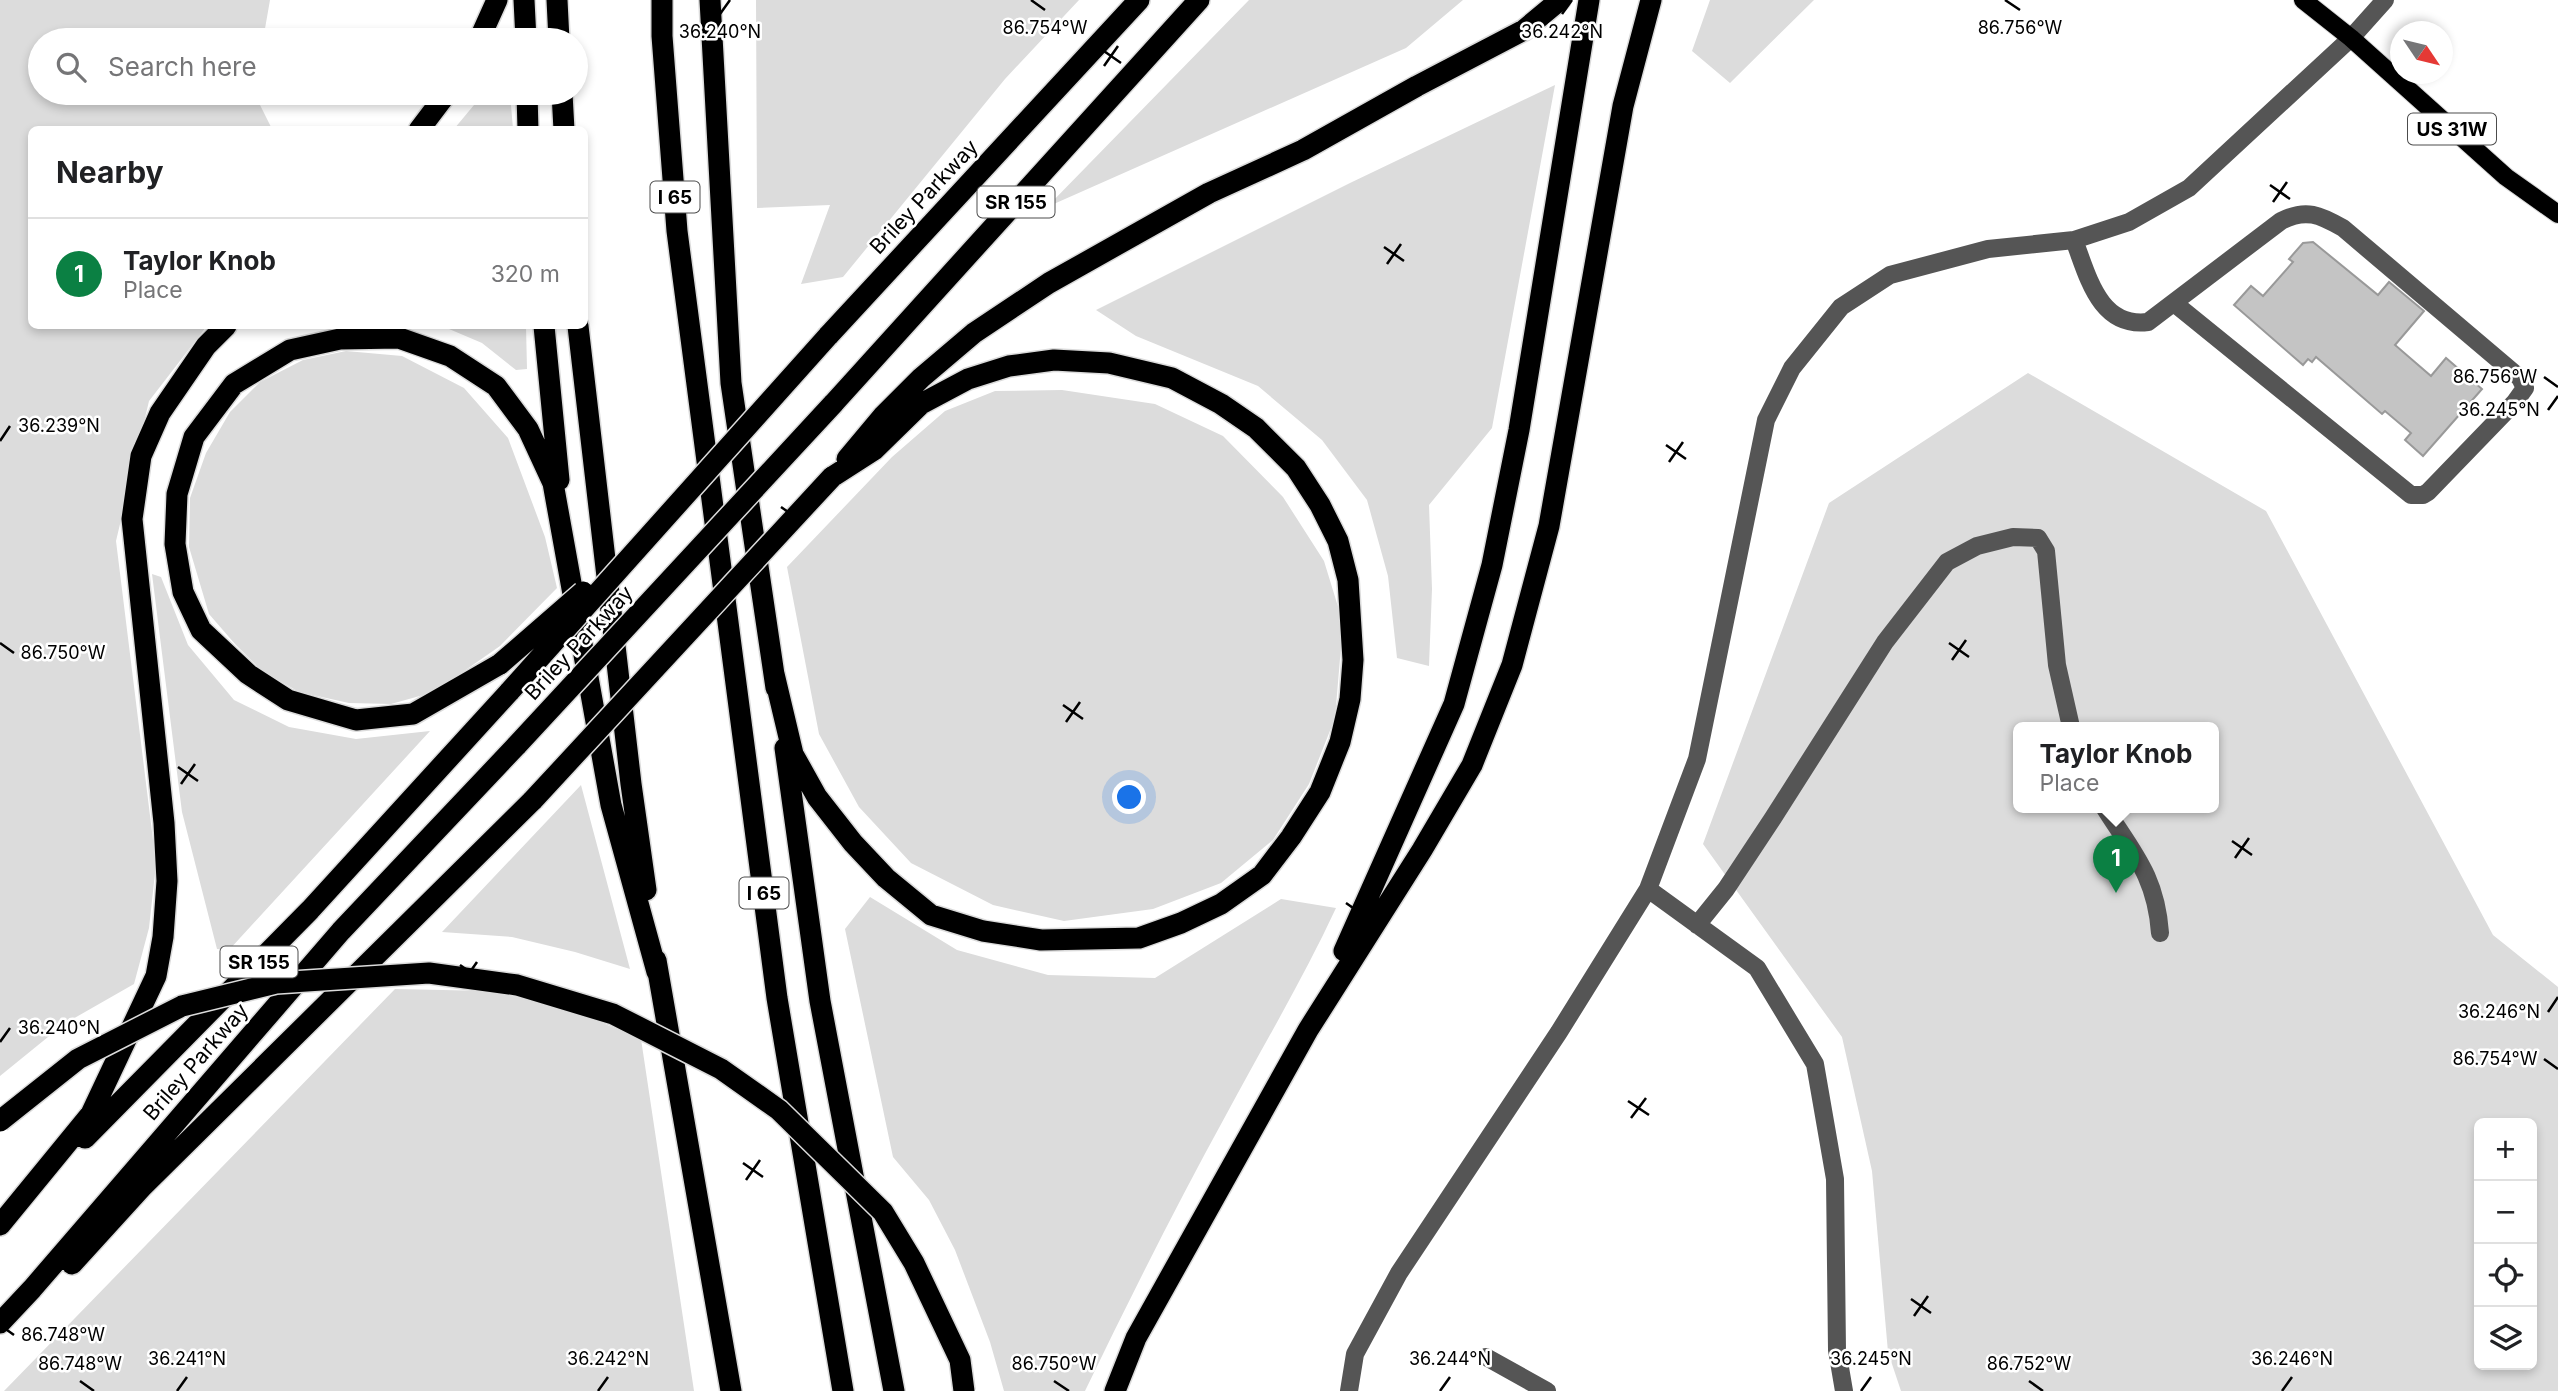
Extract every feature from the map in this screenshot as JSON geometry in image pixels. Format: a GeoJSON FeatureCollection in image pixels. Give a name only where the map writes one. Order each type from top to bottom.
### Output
{"type":"FeatureCollection","features":[{"type":"Feature","properties":{"kind":"highway"},"geometry":{"type":"LineString","coordinates":[[484,28],[497,0]]}},
{"type":"Feature","properties":{"kind":"highway"},"geometry":{"type":"LineString","coordinates":[[524,0],[525,28]]}},
{"type":"Feature","properties":{"kind":"highway"},"geometry":{"type":"LineString","coordinates":[[557,0],[558,28]]}},
{"type":"Feature","properties":{"kind":"highway","name":"I 65"},"geometry":{"type":"LineString","coordinates":[[662,0],[662,36],[677,231],[777,998],[843,1391]]}},
{"type":"Feature","properties":{"kind":"highway"},"geometry":{"type":"LineString","coordinates":[[710,0],[732,383],[820,1002],[894,1391]]}},
{"type":"Feature","properties":{"kind":"highway","name":"Briley Parkway"},"geometry":{"type":"LineString","coordinates":[[0,1225],[310,910],[828,336],[1139,0]]}},
{"type":"Feature","properties":{"kind":"highway","name":"Briley Parkway"},"geometry":{"type":"LineString","coordinates":[[0,1323],[341,931],[833,404],[1199,0]]}},
{"type":"Feature","properties":{"kind":"highway"},"geometry":{"type":"LineString","coordinates":[[32,1289],[75,1262],[143,1186],[533,800],[832,477],[883,416],[921,378],[974,333],[1049,283],[1209,193],[1303,150],[1524,30],[1560,0]]}},
{"type":"Feature","properties":{"kind":"highway"},"geometry":{"type":"LineString","coordinates":[[1308,1030],[1454,704],[1495,552],[1521,416],[1590,0]]}},
{"type":"Feature","properties":{"kind":"highway"},"geometry":{"type":"LineString","coordinates":[[1115,1391],[1136,1338],[1308,1030],[1422,850],[1472,765],[1511,666],[1549,526],[1623,106],[1651,0]]}},
{"type":"Feature","properties":{"kind":"highway"},"geometry":{"type":"LineString","coordinates":[[422,126],[438,105]]}},
{"type":"Feature","properties":{"kind":"highway"},"geometry":{"type":"LineString","coordinates":[[527,105],[528,126]]}},
{"type":"Feature","properties":{"kind":"highway"},"geometry":{"type":"LineString","coordinates":[[563,105],[565,126]]}},
{"type":"Feature","properties":{"kind":"highway"},"geometry":{"type":"LineString","coordinates":[[0,1225],[91,1114],[156,975],[163,936],[166,858],[132,519],[141,456],[160,413],[206,346],[223,329]]}},
{"type":"Feature","properties":{"kind":"highway"},"geometry":{"type":"LineString","coordinates":[[544,329],[568,559]]}},
{"type":"Feature","properties":{"kind":"highway"},"geometry":{"type":"LineString","coordinates":[[578,329],[629,770],[657,972],[731,1391]]}},
{"type":"Feature","properties":{"kind":"highway"},"geometry":{"type":"LineString","coordinates":[[648,535],[500,664],[413,713],[356,720],[288,700],[248,674],[201,629],[183,592],[175,544],[177,494],[194,437],[234,384],[290,350],[340,339],[399,338],[450,356],[496,386],[528,429],[553,482],[568,559],[611,805],[657,972]]}},
{"type":"Feature","properties":{"kind":"highway"},"geometry":{"type":"LineString","coordinates":[[774,674],[793,754],[817,797],[853,843],[886,878],[931,915],[983,931],[1041,940],[1139,938],[1181,923],[1220,904],[1262,874],[1292,836],[1320,792],[1340,742],[1350,699],[1353,660],[1348,580],[1338,541],[1320,505],[1296,468],[1256,428],[1221,404],[1172,378],[1109,363],[1054,360],[1009,366],[968,379],[921,404],[874,450],[832,477]]}},
{"type":"Feature","properties":{"kind":"highway"},"geometry":{"type":"LineString","coordinates":[[0,1121],[78,1059],[182,1006],[276,984],[429,973],[517,985],[613,1014],[720,1069],[779,1110],[883,1212],[914,1263],[960,1360],[964,1391]]}},
{"type":"Feature","properties":{"kind":"main road","name":"US 31W"},"geometry":{"type":"LineString","coordinates":[[2303,0],[2351,38],[2506,177],[2558,214]]}},
{"type":"Feature","properties":{"kind":"main road","name":"US 31W"},"geometry":{"type":"LineString","coordinates":[[2324,0],[2351,38]]}},
{"type":"Feature","properties":{"kind":"street"},"geometry":{"type":"LineString","coordinates":[[1349,1391],[1356,1354],[1399,1273],[1559,1032],[1647,889],[1697,759],[1766,419],[1792,368],[1840,307],[1890,275],[1988,249],[2074,240],[2129,222],[2189,188],[2351,38],[2385,0]]}},
{"type":"Feature","properties":{"kind":"street"},"geometry":{"type":"LineString","coordinates":[[2074,240],[2102,306],[2128,321],[2148,322],[2281,221],[2295,214],[2308,213],[2343,228],[2520,378],[2525,388],[2515,402],[2428,492],[2411,495],[2174,303]]}},
{"type":"Feature","properties":{"kind":"street"},"geometry":{"type":"LineString","coordinates":[[1697,925],[1739,869],[1892,632],[1947,562],[1976,546],[2013,537],[2038,538],[2046,551],[2057,665],[2070,722]]}},
{"type":"Feature","properties":{"kind":"street"},"geometry":{"type":"LineString","coordinates":[[2108,813],[2146,872],[2158,909],[2160,933]]}},
{"type":"Feature","properties":{"kind":"street"},"geometry":{"type":"LineString","coordinates":[[1647,889],[1757,968],[1815,1064],[1835,1179],[1837,1350],[1844,1391]]}},
{"type":"Feature","properties":{"kind":"street"},"geometry":{"type":"LineString","coordinates":[[1486,1357],[1547,1391]]}},
{"type":"Feature","properties":{"kind":"shaded area"},"geometry":{"type":"Polygon","coordinates":[[[0,0],[270,0],[265,28],[28,28],[28,105],[260,105],[270,126],[28,126],[28,329],[205,329],[149,401],[116,541],[156,864],[149,928],[134,984],[64,1024],[0,1076],[0,0]]]}},
{"type":"Feature","properties":{"kind":"shaded area"},"geometry":{"type":"Polygon","coordinates":[[[756,0],[1079,0],[1005,79],[843,277],[801,284],[830,205],[757,208],[756,0]]]}},
{"type":"Feature","properties":{"kind":"shaded area"},"geometry":{"type":"Polygon","coordinates":[[[1249,0],[1463,0],[1406,48],[1047,207],[1249,0]]]}},
{"type":"Feature","properties":{"kind":"shaded area"},"geometry":{"type":"Polygon","coordinates":[[[1710,0],[1814,0],[1730,83],[1692,51],[1710,0]]]}},
{"type":"Feature","properties":{"kind":"shaded area"},"geometry":{"type":"Polygon","coordinates":[[[1555,85],[1492,428],[1429,505],[1432,589],[1429,666],[1397,658],[1388,576],[1367,500],[1322,440],[1258,386],[1136,336],[1096,310],[1350,183],[1555,85]]]}},
{"type":"Feature","properties":{"kind":"shaded area"},"geometry":{"type":"Polygon","coordinates":[[[474,105],[511,105],[513,126],[456,126],[474,105]]]}},
{"type":"Feature","properties":{"kind":"shaded area"},"geometry":{"type":"Polygon","coordinates":[[[449,329],[526,329],[527,369],[516,370],[482,343],[449,329]]]}},
{"type":"Feature","properties":{"kind":"shaded area"},"geometry":{"type":"Polygon","coordinates":[[[346,351],[402,356],[464,388],[508,438],[545,537],[557,588],[500,646],[434,692],[391,704],[349,703],[299,692],[261,670],[209,614],[189,547],[190,498],[206,453],[230,412],[260,382],[303,360],[346,351]]]}},
{"type":"Feature","properties":{"kind":"shaded area"},"geometry":{"type":"Polygon","coordinates":[[[2028,373],[2266,511],[2493,935],[2558,987],[2558,1391],[1901,1391],[1888,1352],[1872,1171],[1842,1037],[1703,844],[1829,503],[2028,373]]]}},
{"type":"Feature","properties":{"kind":"shaded area"},"geometry":{"type":"Polygon","coordinates":[[[1062,390],[1155,404],[1223,436],[1283,497],[1324,561],[1343,623],[1335,718],[1309,784],[1273,840],[1221,883],[1153,909],[1064,921],[993,905],[911,863],[859,807],[819,734],[787,567],[892,457],[945,411],[995,391],[1062,390]]]}},
{"type":"Feature","properties":{"kind":"shaded area"},"geometry":{"type":"Polygon","coordinates":[[[152,574],[161,577],[188,645],[234,700],[289,727],[356,739],[430,731],[229,950],[217,949],[182,812],[152,574]]]}},
{"type":"Feature","properties":{"kind":"shaded area"},"geometry":{"type":"Polygon","coordinates":[[[581,785],[630,969],[512,937],[442,932],[581,785]]]}},
{"type":"Feature","properties":{"kind":"shaded area"},"geometry":{"type":"Polygon","coordinates":[[[870,897],[957,950],[1048,975],[1155,978],[1281,899],[1336,908],[1171,1218],[1085,1391],[1004,1391],[990,1342],[955,1250],[929,1200],[893,1157],[845,929],[870,897]]]}},
{"type":"Feature","properties":{"kind":"shaded area"},"geometry":{"type":"Polygon","coordinates":[[[395,989],[490,991],[569,1009],[641,1039],[694,1391],[4,1391],[395,989]]]}},
{"type":"Feature","properties":{"kind":"building"},"geometry":{"type":"Polygon","coordinates":[[[2313,242],[2378,295],[2389,282],[2424,311],[2395,345],[2431,376],[2446,358],[2482,389],[2423,456],[2405,440],[2411,433],[2385,411],[2382,414],[2316,357],[2312,362],[2308,359],[2303,365],[2234,305],[2251,286],[2263,296],[2293,262],[2289,259],[2303,243],[2313,242]]]}},
{"type":"Feature","properties":{"kind":"place","name":"Taylor Knob"},"geometry":{"type":"Point","coordinates":[2116,893]}}]}
